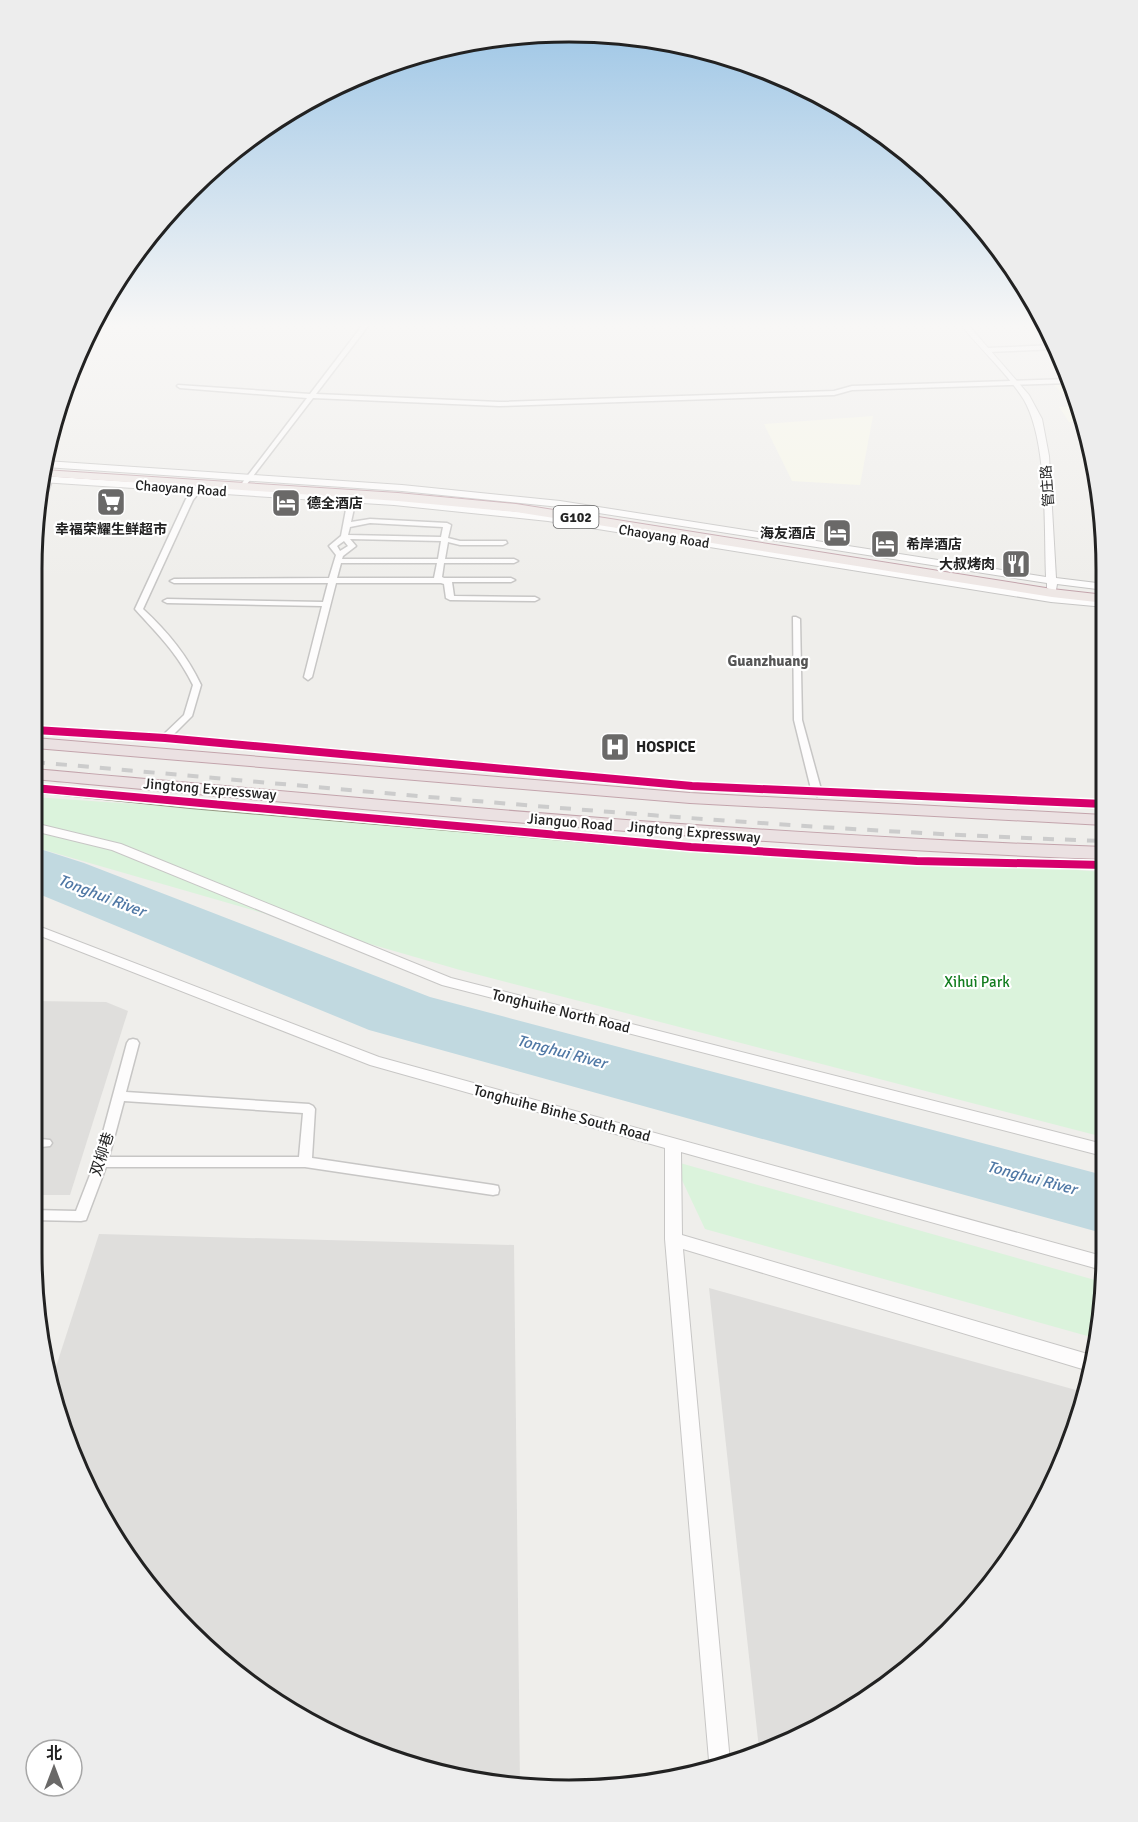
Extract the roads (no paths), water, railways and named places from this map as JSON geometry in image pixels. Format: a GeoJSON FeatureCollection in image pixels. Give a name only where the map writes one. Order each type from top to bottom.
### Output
{"type":"FeatureCollection","features":[{"type":"Feature","properties":{"kind":"highway","name":"Chaoyang Road"},"geometry":{"type":"LineString","coordinates":[[51,475],[244,485],[516,508],[1096,596]]}},
{"type":"Feature","properties":{"kind":"highway"},"geometry":{"type":"LineString","coordinates":[[42,732],[196,749],[330,769]]}},
{"type":"Feature","properties":{"kind":"highway","name":"Jingtong Expressway"},"geometry":{"type":"LineString","coordinates":[[42,744],[690,798],[874,810],[1096,820]]}},
{"type":"Feature","properties":{"kind":"highway","name":"Jingtong Expressway"},"geometry":{"type":"LineString","coordinates":[[42,775],[701,833],[888,846],[1096,853]]}},
{"type":"Feature","properties":{"kind":"main road"},"geometry":{"type":"LineString","coordinates":[[42,731],[165,738],[692,786],[1096,804]]}},
{"type":"Feature","properties":{"kind":"main road","name":"Jianguo Road"},"geometry":{"type":"LineString","coordinates":[[42,789],[190,804],[691,847],[917,861],[1096,865]]}},
{"type":"Feature","properties":{"kind":"street"},"geometry":{"type":"LineString","coordinates":[[244,485],[301,411]]}},
{"type":"Feature","properties":{"kind":"street","name":"管庄路"},"geometry":{"type":"LineString","coordinates":[[1034,411],[1041,430],[1052,590]]}},
{"type":"Feature","properties":{"kind":"street","name":"Chaoyang Road"},"geometry":{"type":"LineString","coordinates":[[52,465],[352,499],[470,509],[612,527],[1052,590],[1096,602]]}},
{"type":"Feature","properties":{"kind":"street","name":"Chaoyang Road"},"geometry":{"type":"LineString","coordinates":[[51,476],[198,490],[244,485]]}},
{"type":"Feature","properties":{"kind":"street"},"geometry":{"type":"LineString","coordinates":[[165,738],[188,717],[197,685],[187,661],[164,632],[139,609],[190,499],[198,490]]}},
{"type":"Feature","properties":{"kind":"street"},"geometry":{"type":"LineString","coordinates":[[344,537],[352,499]]}},
{"type":"Feature","properties":{"kind":"street"},"geometry":{"type":"LineString","coordinates":[[346,525],[370,521],[447,525],[438,578],[448,583],[450,598],[535,599]]}},
{"type":"Feature","properties":{"kind":"street"},"geometry":{"type":"LineString","coordinates":[[308,677],[338,558],[352,546],[344,537]]}},
{"type":"Feature","properties":{"kind":"street"},"geometry":{"type":"LineString","coordinates":[[338,558],[333,546],[344,537],[503,543]]}},
{"type":"Feature","properties":{"kind":"street"},"geometry":{"type":"LineString","coordinates":[[338,558],[514,561]]}},
{"type":"Feature","properties":{"kind":"street"},"geometry":{"type":"LineString","coordinates":[[174,581],[511,580]]}},
{"type":"Feature","properties":{"kind":"street","name":"Chaoyang Road"},"geometry":{"type":"LineString","coordinates":[[1052,590],[1096,588]]}},
{"type":"Feature","properties":{"kind":"street"},"geometry":{"type":"LineString","coordinates":[[167,601],[327,604]]}},
{"type":"Feature","properties":{"kind":"street"},"geometry":{"type":"LineString","coordinates":[[796,619],[798,720],[817,793]]}},
{"type":"Feature","properties":{"kind":"street","name":"Tonghuihe North Road"},"geometry":{"type":"LineString","coordinates":[[42,829],[116,847],[447,982],[1096,1148]]}},
{"type":"Feature","properties":{"kind":"street","name":"Tonghuihe Binhe South Road"},"geometry":{"type":"LineString","coordinates":[[42,932],[375,1061],[1096,1261]]}},
{"type":"Feature","properties":{"kind":"street","name":"双柳巷"},"geometry":{"type":"LineString","coordinates":[[42,1215],[81,1216],[101,1162],[134,1043]]}},
{"type":"Feature","properties":{"kind":"street"},"geometry":{"type":"LineString","coordinates":[[120,1096],[309,1109],[305,1162]]}},
{"type":"Feature","properties":{"kind":"street"},"geometry":{"type":"LineString","coordinates":[[673,1144],[674,1239],[718,1758]]}},
{"type":"Feature","properties":{"kind":"street"},"geometry":{"type":"LineString","coordinates":[[101,1162],[305,1162],[493,1190]]}},
{"type":"Feature","properties":{"kind":"street"},"geometry":{"type":"LineString","coordinates":[[674,1239],[1085,1361]]}},
{"type":"Feature","properties":{"kind":"water","name":"Tonghui River"},"geometry":{"type":"Polygon","coordinates":[[[42,850],[84,863],[430,997],[1096,1173],[1096,1231],[369,1030],[42,895],[42,850]]]}},
{"type":"Feature","properties":{"kind":"railway"},"geometry":{"type":"LineString","coordinates":[[42,763],[702,819],[1096,841]]}},
{"type":"Feature","properties":{"kind":"place","name":"幸福荣耀生鲜超市"},"geometry":{"type":"Point","coordinates":[111,502]}},
{"type":"Feature","properties":{"kind":"place","name":"德全酒店"},"geometry":{"type":"Point","coordinates":[286,503]}},
{"type":"Feature","properties":{"kind":"place","name":"海友酒店"},"geometry":{"type":"Point","coordinates":[837,533]}},
{"type":"Feature","properties":{"kind":"place","name":"希岸酒店"},"geometry":{"type":"Point","coordinates":[885,544]}},
{"type":"Feature","properties":{"kind":"place","name":"大叔烤肉"},"geometry":{"type":"Point","coordinates":[1016,564]}},
{"type":"Feature","properties":{"kind":"place","name":"HOSPICE"},"geometry":{"type":"Point","coordinates":[615,747]}},
{"type":"Feature","properties":{"kind":"district","name":"Guanzhuang"},"geometry":{"type":"Point","coordinates":[768,661]}},
{"type":"Feature","properties":{"kind":"park label","name":"Xihui Park"},"geometry":{"type":"Point","coordinates":[977,982]}}]}
